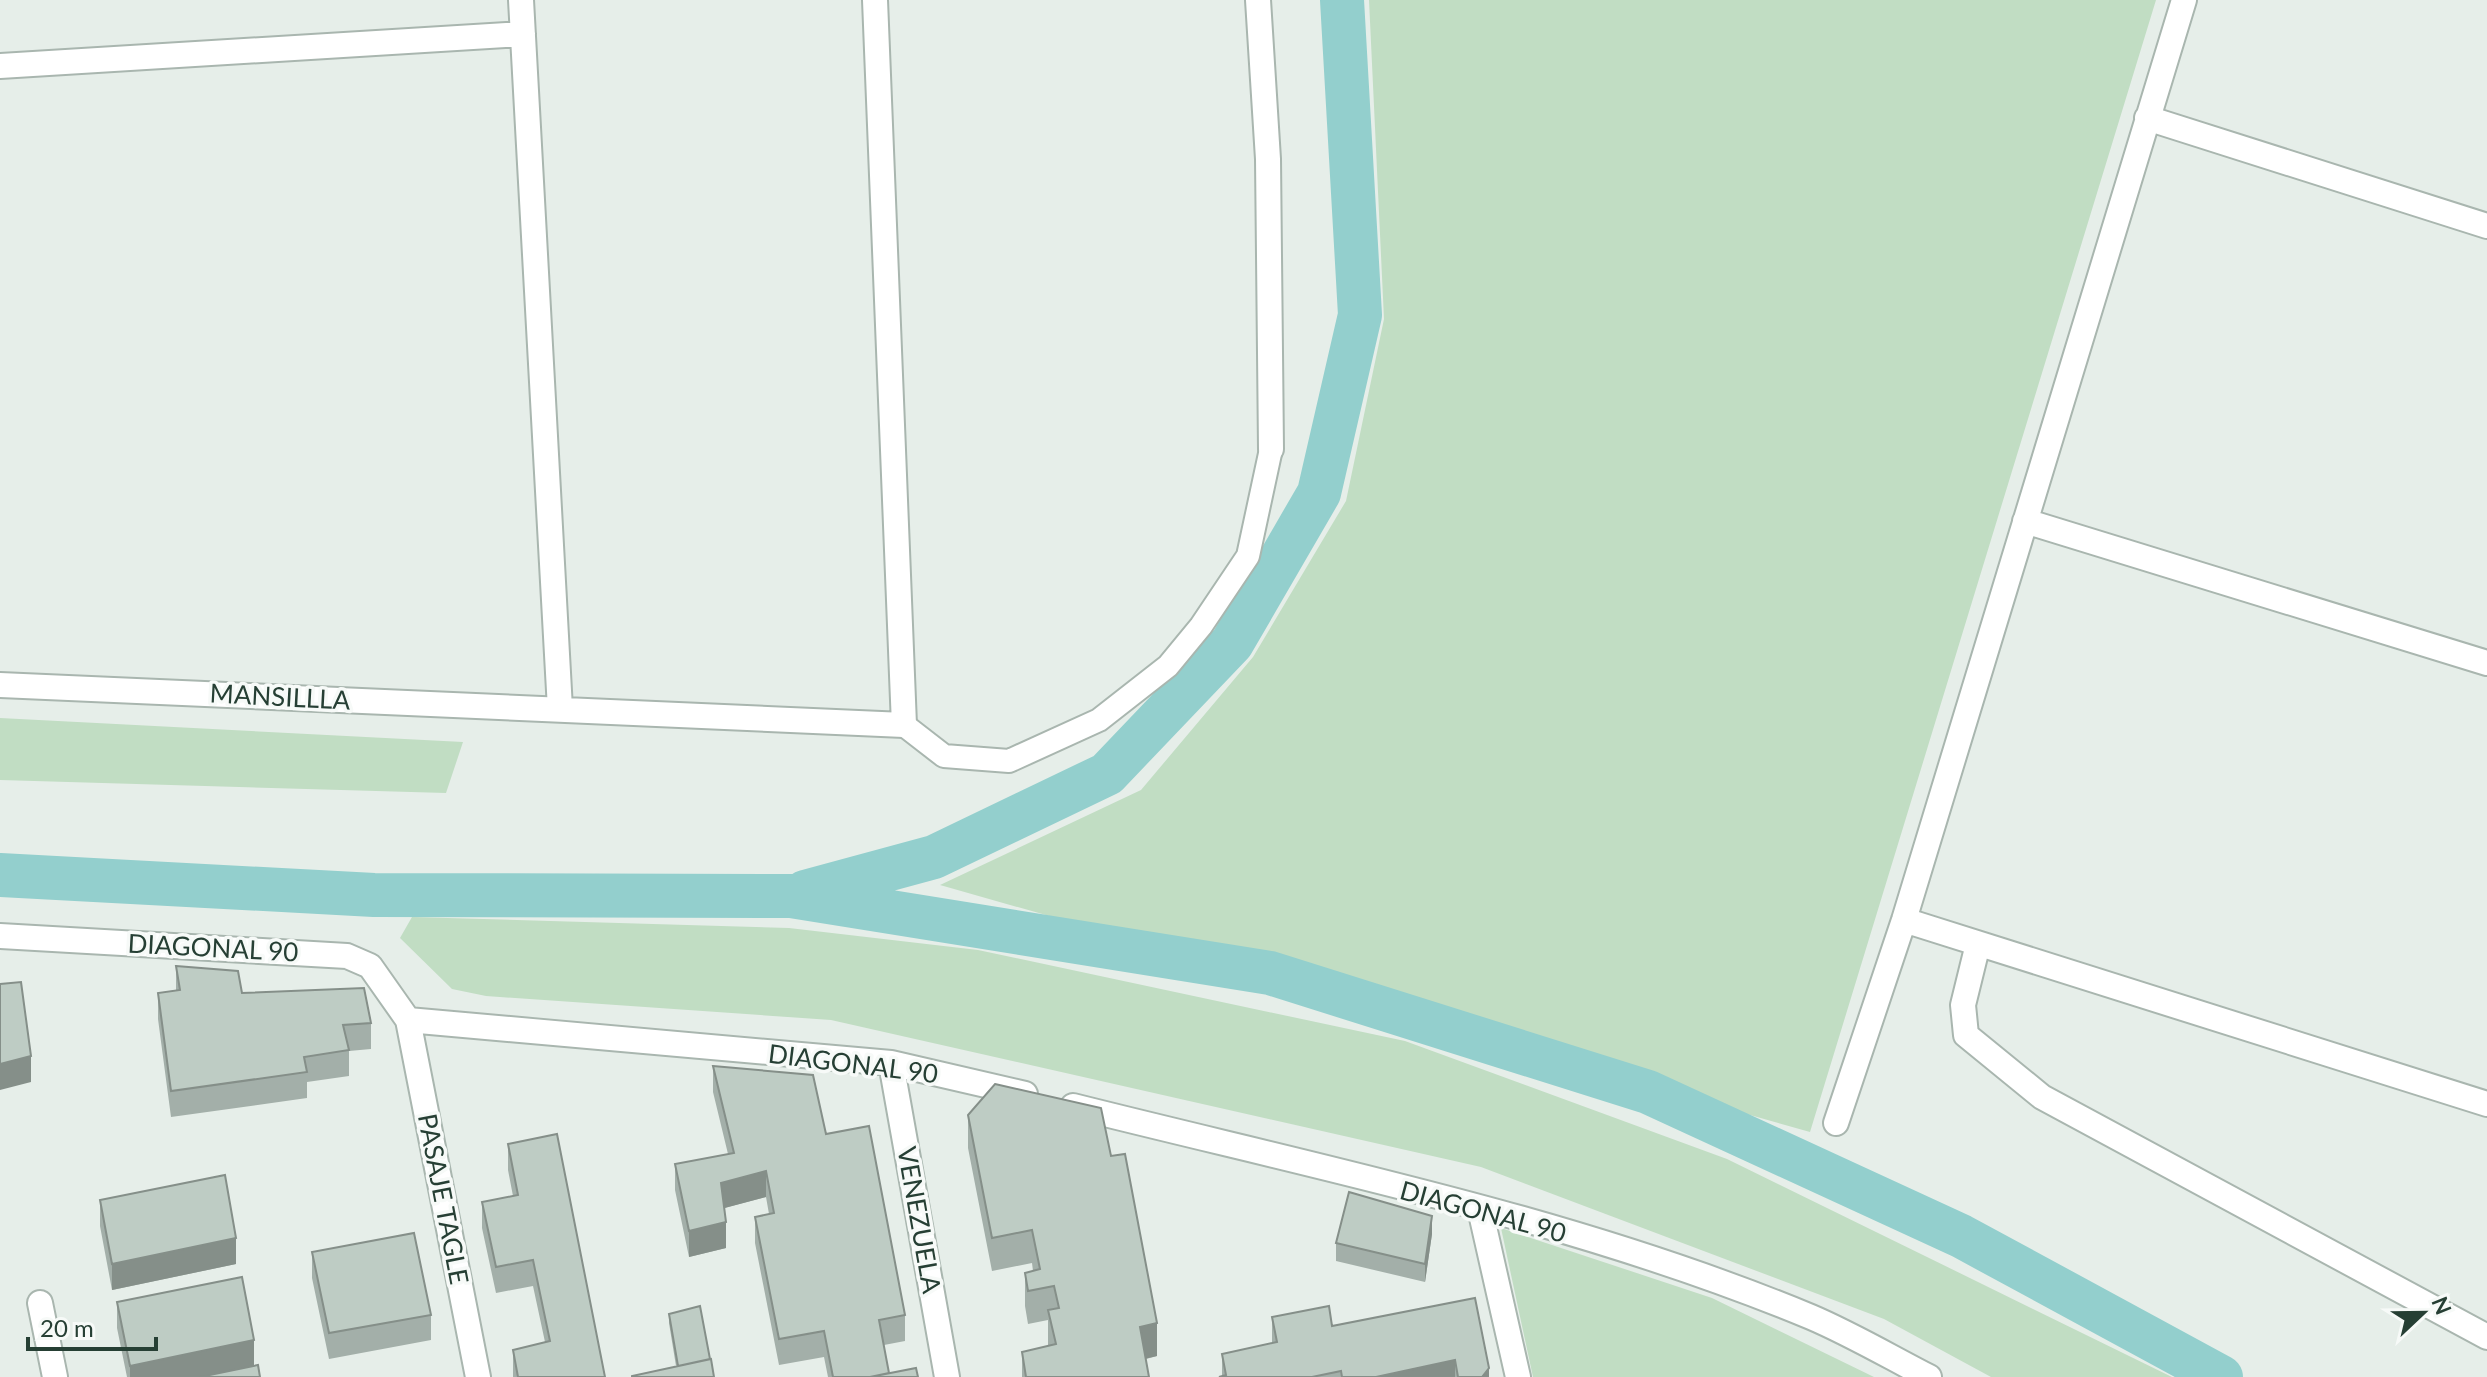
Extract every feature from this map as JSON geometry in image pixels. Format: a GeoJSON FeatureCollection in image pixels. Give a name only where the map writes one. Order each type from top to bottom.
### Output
{"type":"FeatureCollection","features":[{"type":"Feature","properties":{"kind":"street"},"geometry":{"type":"LineString","coordinates":[[521,0],[560,709]]}},
{"type":"Feature","properties":{"kind":"street"},"geometry":{"type":"LineString","coordinates":[[875,0],[904,725]]}},
{"type":"Feature","properties":{"kind":"street"},"geometry":{"type":"LineString","coordinates":[[1258,0],[1268,159],[1271,449]]}},
{"type":"Feature","properties":{"kind":"street"},"geometry":{"type":"LineString","coordinates":[[1836,1123],[1904,920],[2184,0]]}},
{"type":"Feature","properties":{"kind":"street"},"geometry":{"type":"LineString","coordinates":[[0,66],[523,34]]}},
{"type":"Feature","properties":{"kind":"street"},"geometry":{"type":"LineString","coordinates":[[2147,118],[2487,226]]}},
{"type":"Feature","properties":{"kind":"street"},"geometry":{"type":"LineString","coordinates":[[2025,521],[2487,663]]}},
{"type":"Feature","properties":{"kind":"street","name":"MANSILLLA"},"geometry":{"type":"LineString","coordinates":[[0,685],[904,725]]}},
{"type":"Feature","properties":{"kind":"street"},"geometry":{"type":"LineString","coordinates":[[1904,920],[2487,1104]]}},
{"type":"Feature","properties":{"kind":"street","name":"DIAGONAL 90"},"geometry":{"type":"LineString","coordinates":[[0,936],[347,956],[370,966],[408,1020],[891,1063],[983,1083],[1480,1209],[1697,1273],[1814,1318],[1929,1377]]}},
{"type":"Feature","properties":{"kind":"street"},"geometry":{"type":"LineString","coordinates":[[1978,944],[1963,1005],[1966,1035],[2042,1097],[2487,1337]]}},
{"type":"Feature","properties":{"kind":"street","name":"PASAJE TAGLE"},"geometry":{"type":"LineString","coordinates":[[408,1020],[478,1377]]}},
{"type":"Feature","properties":{"kind":"street","name":"VENEZUELA"},"geometry":{"type":"LineString","coordinates":[[891,1063],[947,1377]]}},
{"type":"Feature","properties":{"kind":"street"},"geometry":{"type":"LineString","coordinates":[[1480,1209],[1518,1377]]}},
{"type":"Feature","properties":{"kind":"street"},"geometry":{"type":"LineString","coordinates":[[40,1303],[55,1377]]}},
{"type":"Feature","properties":{"kind":"lane"},"geometry":{"type":"LineString","coordinates":[[904,725],[944,756],[1009,761],[1099,720],[1168,666],[1201,626],[1248,556],[1271,449]]}},
{"type":"Feature","properties":{"kind":"green space"},"geometry":{"type":"Polygon","coordinates":[[[1369,0],[2156,0],[1810,1132],[940,885],[1141,790],[1253,657],[1346,501],[1384,319],[1369,0]]]}},
{"type":"Feature","properties":{"kind":"green space"},"geometry":{"type":"Polygon","coordinates":[[[0,718],[463,742],[446,793],[0,780],[0,718]]]}},
{"type":"Feature","properties":{"kind":"green space"},"geometry":{"type":"Polygon","coordinates":[[[412,917],[789,928],[978,950],[1405,1041],[1727,1159],[2172,1377],[1991,1377],[1884,1319],[1481,1167],[831,1020],[486,996],[452,989],[400,938],[412,917]]]}},
{"type":"Feature","properties":{"kind":"green space"},"geometry":{"type":"Polygon","coordinates":[[[1501,1228],[1712,1298],[1874,1377],[1533,1377],[1501,1228]]]}},
{"type":"Feature","properties":{"kind":"building"},"geometry":{"type":"Polygon","coordinates":[[[176,966],[238,971],[242,993],[364,988],[371,1023],[343,1025],[349,1050],[304,1057],[307,1072],[171,1091],[158,993],[180,990],[176,966]]]}},
{"type":"Feature","properties":{"kind":"building"},"geometry":{"type":"Polygon","coordinates":[[[21,982],[31,1056],[0,1064],[0,984],[21,982]]]}},
{"type":"Feature","properties":{"kind":"building"},"geometry":{"type":"Polygon","coordinates":[[[713,1066],[813,1075],[826,1134],[869,1126],[905,1315],[879,1320],[889,1373],[870,1377],[833,1377],[824,1331],[779,1339],[755,1217],[774,1213],[766,1171],[721,1183],[726,1222],[689,1231],[675,1164],[734,1153],[713,1066]]]}},
{"type":"Feature","properties":{"kind":"building"},"geometry":{"type":"Polygon","coordinates":[[[995,1084],[1101,1108],[1111,1156],[1125,1154],[1157,1323],[1140,1327],[1149,1377],[1026,1377],[1022,1352],[1056,1344],[1048,1310],[1059,1308],[1054,1286],[1028,1291],[1025,1273],[1040,1269],[1032,1230],[992,1238],[968,1115],[995,1084]]]}},
{"type":"Feature","properties":{"kind":"building"},"geometry":{"type":"Polygon","coordinates":[[[557,1134],[605,1377],[518,1377],[513,1350],[550,1341],[533,1260],[496,1267],[482,1202],[518,1195],[508,1144],[557,1134]]]}},
{"type":"Feature","properties":{"kind":"building"},"geometry":{"type":"Polygon","coordinates":[[[225,1175],[236,1238],[112,1264],[100,1200],[225,1175]]]}},
{"type":"Feature","properties":{"kind":"building"},"geometry":{"type":"Polygon","coordinates":[[[1349,1192],[1432,1216],[1425,1264],[1336,1243],[1349,1192]]]}},
{"type":"Feature","properties":{"kind":"building"},"geometry":{"type":"Polygon","coordinates":[[[414,1233],[431,1315],[329,1333],[312,1252],[414,1233]]]}},
{"type":"Feature","properties":{"kind":"building"},"geometry":{"type":"Polygon","coordinates":[[[242,1277],[254,1340],[130,1366],[117,1302],[242,1277]]]}},
{"type":"Feature","properties":{"kind":"building"},"geometry":{"type":"Polygon","coordinates":[[[1475,1298],[1489,1368],[1482,1377],[1458,1377],[1455,1360],[1376,1377],[1342,1377],[1341,1371],[1312,1377],[1219,1377],[1226,1375],[1222,1354],[1277,1342],[1272,1317],[1329,1306],[1332,1326],[1475,1298]]]}},
{"type":"Feature","properties":{"kind":"building"},"geometry":{"type":"Polygon","coordinates":[[[700,1306],[710,1359],[678,1366],[669,1314],[700,1306]]]}},
{"type":"Feature","properties":{"kind":"building"},"geometry":{"type":"Polygon","coordinates":[[[711,1359],[714,1377],[632,1377],[632,1376],[711,1359]]]}},
{"type":"Feature","properties":{"kind":"building"},"geometry":{"type":"Polygon","coordinates":[[[258,1365],[260,1377],[200,1377],[258,1365]]]}},
{"type":"Feature","properties":{"kind":"building"},"geometry":{"type":"Polygon","coordinates":[[[916,1368],[918,1377],[870,1377],[916,1368]]]}},
{"type":"Feature","properties":{"kind":"waterway"},"geometry":{"type":"LineString","coordinates":[[805,892],[934,857],[1107,774],[1232,643],[1319,493],[1360,315],[1342,0]]}},
{"type":"Feature","properties":{"kind":"waterway"},"geometry":{"type":"LineString","coordinates":[[0,875],[374,895],[791,896],[1270,973],[1648,1092],[1961,1236],[2221,1377]]}}]}
